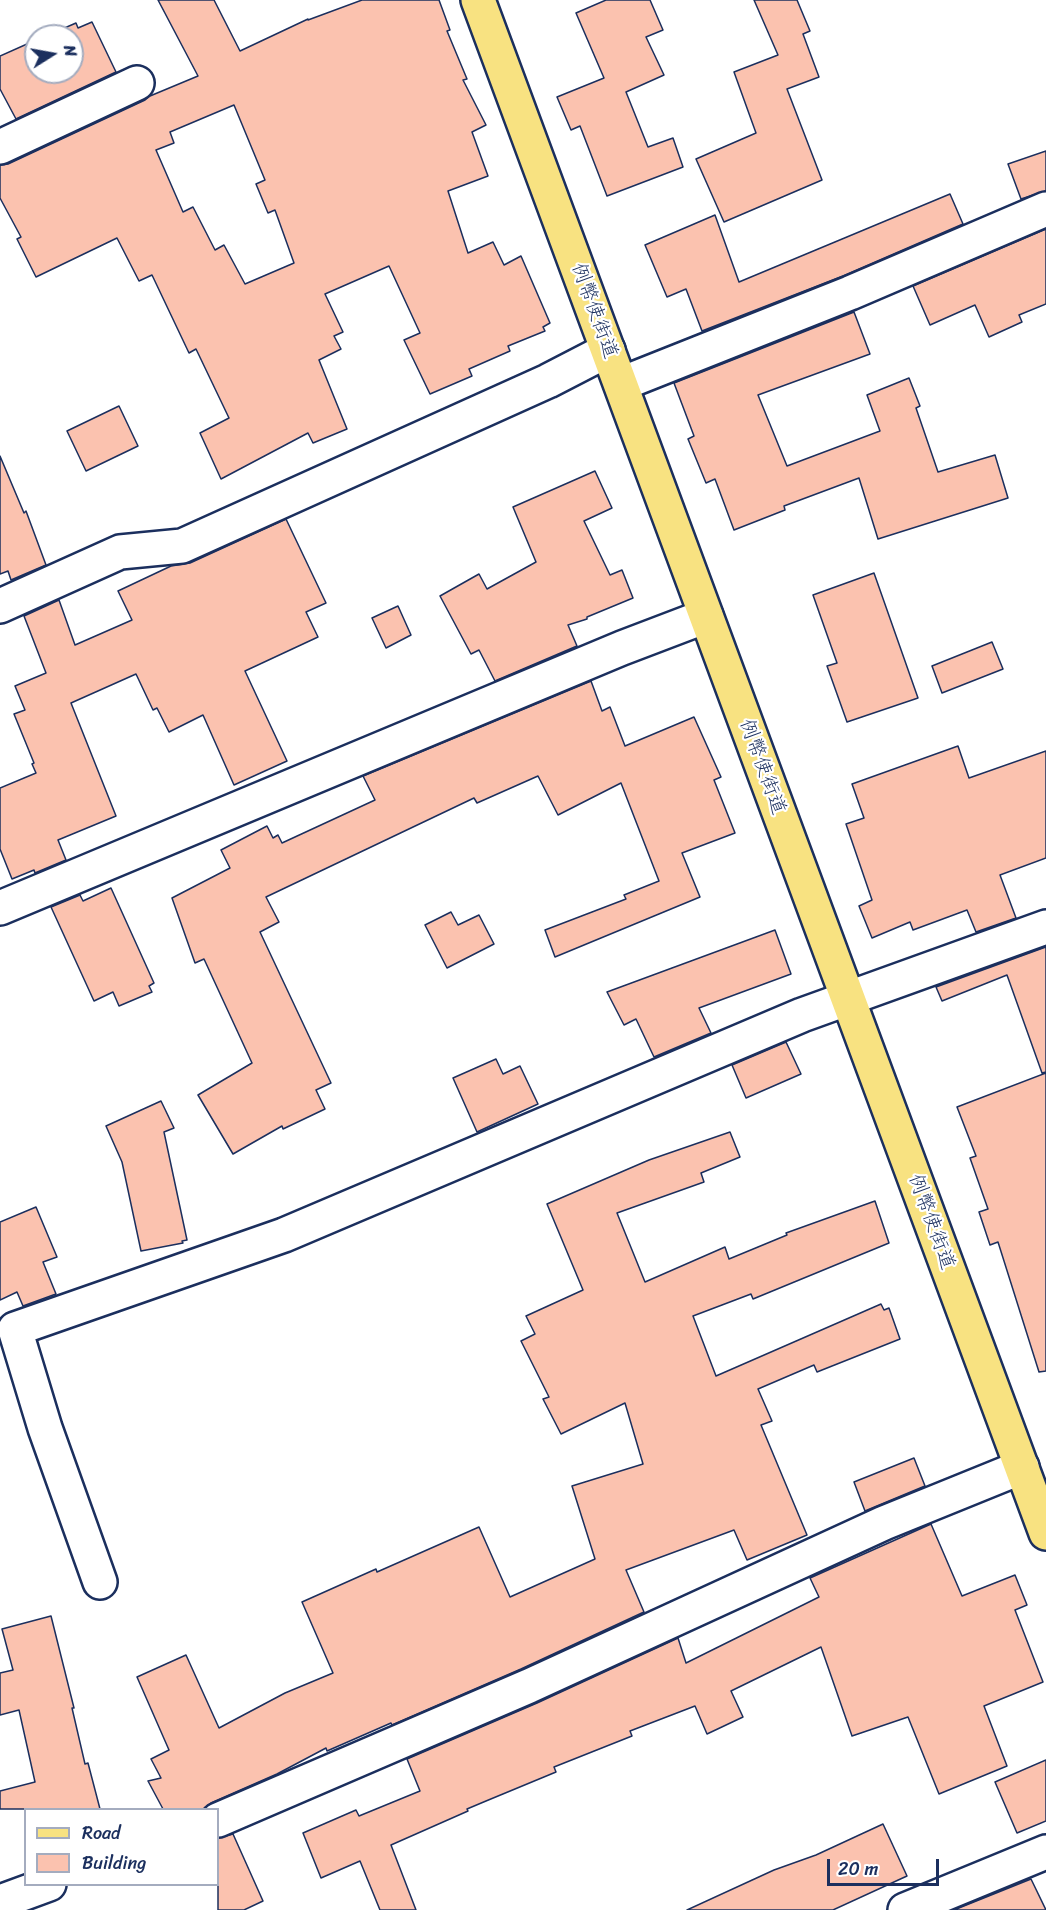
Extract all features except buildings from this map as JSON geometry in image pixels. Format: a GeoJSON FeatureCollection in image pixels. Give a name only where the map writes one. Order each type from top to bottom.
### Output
{"type":"FeatureCollection","features":[{"type":"Feature","properties":{"kind":"main road","name":"例幣使街道"},"geometry":{"type":"LineString","coordinates":[[478,0],[1046,1533]]}},
{"type":"Feature","properties":{"kind":"street"},"geometry":{"type":"LineString","coordinates":[[0,147],[137,83]]}},
{"type":"Feature","properties":{"kind":"street"},"geometry":{"type":"LineString","coordinates":[[621,384],[850,292],[1046,209]]}},
{"type":"Feature","properties":{"kind":"street"},"geometry":{"type":"LineString","coordinates":[[0,606],[120,552],[182,546],[548,381],[608,350]]}},
{"type":"Feature","properties":{"kind":"street"},"geometry":{"type":"LineString","coordinates":[[0,908],[622,648],[706,616]]}},
{"type":"Feature","properties":{"kind":"street"},"geometry":{"type":"LineString","coordinates":[[100,1582],[45,1428],[15,1329],[284,1235],[802,1015],[1046,927]]}},
{"type":"Feature","properties":{"kind":"street"},"geometry":{"type":"LineString","coordinates":[[219,1820],[529,1686],[884,1523],[1022,1467]]}},
{"type":"Feature","properties":{"kind":"street"},"geometry":{"type":"LineString","coordinates":[[905,1910],[1046,1852]]}},
{"type":"Feature","properties":{"kind":"street"},"geometry":{"type":"LineString","coordinates":[[0,1902],[44,1886]]}}]}
